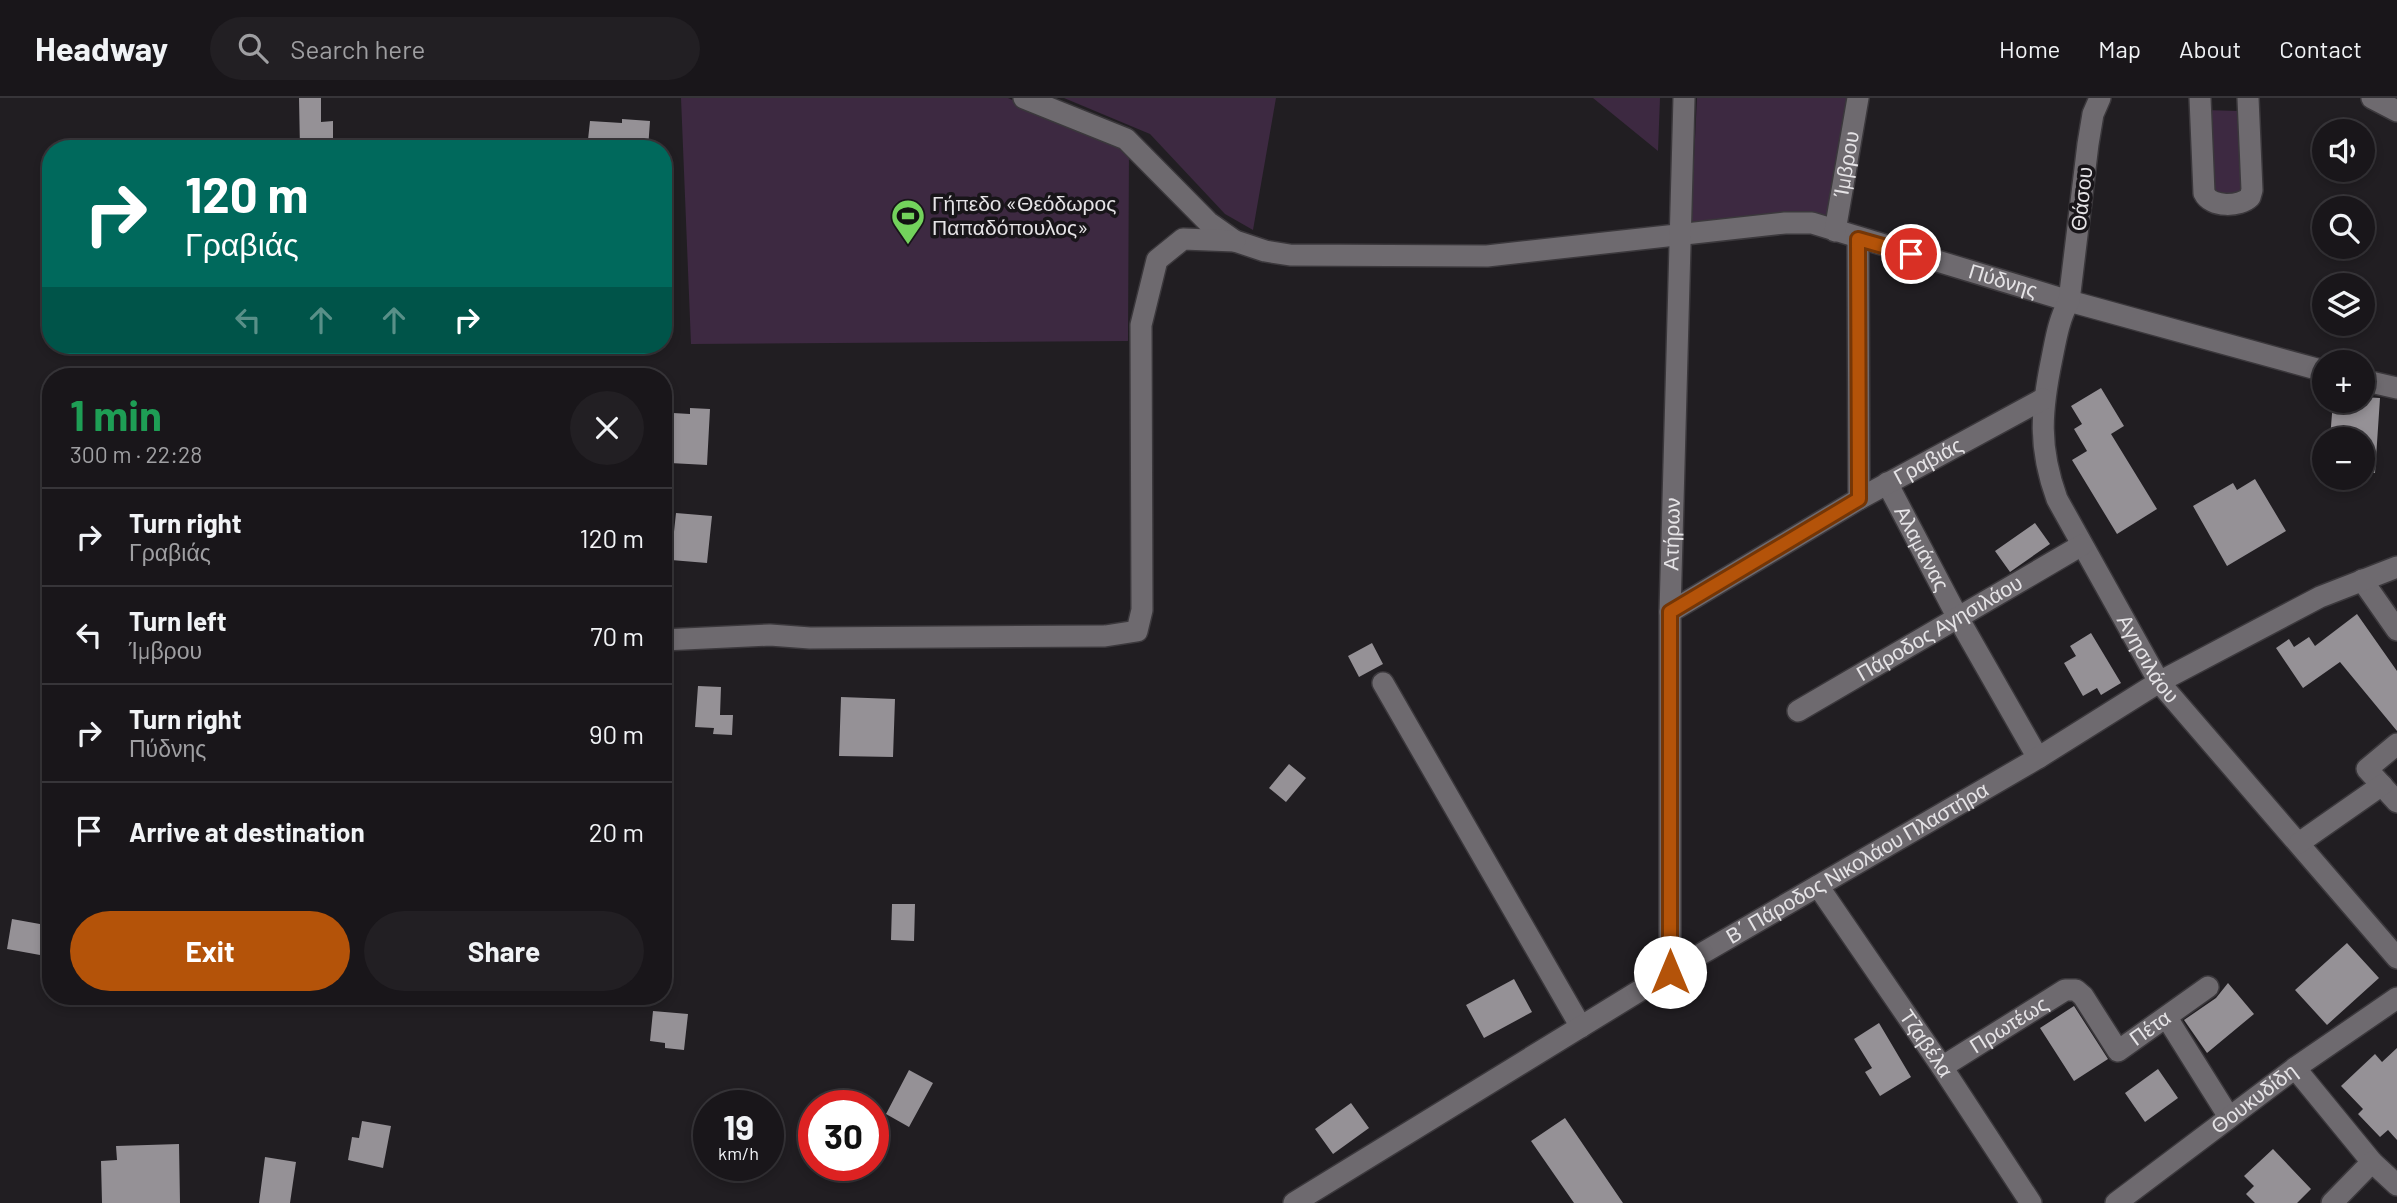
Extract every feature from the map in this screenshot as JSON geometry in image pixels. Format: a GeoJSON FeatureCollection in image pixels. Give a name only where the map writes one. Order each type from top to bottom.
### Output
{"type":"FeatureCollection","features":[{"type":"Feature","properties":{"kind":"street"},"geometry":{"type":"LineString","coordinates":[[1024,98],[1126,139],[1208,222],[1235,241]]}},
{"type":"Feature","properties":{"kind":"street","name":"Ατήρων"},"geometry":{"type":"LineString","coordinates":[[1670,972],[1670,612],[1684,98]]}},
{"type":"Feature","properties":{"kind":"street","name":"Ίμβρου"},"geometry":{"type":"LineString","coordinates":[[1835,231],[1858,98]]}},
{"type":"Feature","properties":{"kind":"street","name":"Θάσου"},"geometry":{"type":"LineString","coordinates":[[2069,301],[2089,136],[2093,114],[2100,98]]}},
{"type":"Feature","properties":{"kind":"street"},"geometry":{"type":"LineString","coordinates":[[2200,98],[2204,193],[2207,199],[2213,202],[2235,204],[2247,200],[2252,190],[2248,98]]}},
{"type":"Feature","properties":{"kind":"street"},"geometry":{"type":"LineString","coordinates":[[2372,98],[2397,111]]}},
{"type":"Feature","properties":{"kind":"street","name":"Πύδνης"},"geometry":{"type":"LineString","coordinates":[[1235,241],[1265,251],[1290,255],[1488,256],[1785,223],[1812,223],[2069,301],[2312,367]]}},
{"type":"Feature","properties":{"kind":"street"},"geometry":{"type":"LineString","coordinates":[[672,640],[770,635],[810,638],[1105,636],[1137,631],[1142,610],[1141,325],[1157,260],[1183,239],[1235,241]]}},
{"type":"Feature","properties":{"kind":"street"},"geometry":{"type":"LineString","coordinates":[[1858,239],[1859,499]]}},
{"type":"Feature","properties":{"kind":"street","name":"Αγησιλάου"},"geometry":{"type":"LineString","coordinates":[[2069,301],[2060,316],[2043,400],[2042,448],[2057,499],[2159,682],[2397,958]]}},
{"type":"Feature","properties":{"kind":"street"},"geometry":{"type":"LineString","coordinates":[[2375,383],[2397,388]]}},
{"type":"Feature","properties":{"kind":"street","name":"Γραβιάς"},"geometry":{"type":"LineString","coordinates":[[1670,612],[1887,483],[2043,400]]}},
{"type":"Feature","properties":{"kind":"street","name":"Αλαμάνας"},"geometry":{"type":"LineString","coordinates":[[1887,483],[1957,616],[2038,758]]}},
{"type":"Feature","properties":{"kind":"street","name":"Πάροδος Αγησιλάου"},"geometry":{"type":"LineString","coordinates":[[1798,711],[2082,545]]}},
{"type":"Feature","properties":{"kind":"street","name":"Β΄ Πάροδος Νικολάου Πλαστήρα"},"geometry":{"type":"LineString","coordinates":[[1294,1203],[1670,972],[2038,758],[2159,682],[2320,597],[2397,567]]}},
{"type":"Feature","properties":{"kind":"street"},"geometry":{"type":"LineString","coordinates":[[2362,580],[2397,631]]}},
{"type":"Feature","properties":{"kind":"street"},"geometry":{"type":"LineString","coordinates":[[1383,683],[1581,1027]]}},
{"type":"Feature","properties":{"kind":"street"},"geometry":{"type":"LineString","coordinates":[[2397,744],[2367,769],[2397,802]]}},
{"type":"Feature","properties":{"kind":"street"},"geometry":{"type":"LineString","coordinates":[[2299,842],[2382,785]]}},
{"type":"Feature","properties":{"kind":"street","name":"Τζαβέλα"},"geometry":{"type":"LineString","coordinates":[[1818,886],[2031,1203]]}},
{"type":"Feature","properties":{"kind":"street","name":"Πέτα"},"geometry":{"type":"LineString","coordinates":[[2076,989],[2118,1051],[2207,987]]}},
{"type":"Feature","properties":{"kind":"street","name":"Πρωτέως"},"geometry":{"type":"LineString","coordinates":[[1942,1067],[2065,990],[2076,989]]}},
{"type":"Feature","properties":{"kind":"street","name":"Θουκυδίδη"},"geometry":{"type":"LineString","coordinates":[[2116,1203],[2295,1068],[2397,998]]}},
{"type":"Feature","properties":{"kind":"street"},"geometry":{"type":"LineString","coordinates":[[2167,1018],[2229,1117]]}},
{"type":"Feature","properties":{"kind":"street"},"geometry":{"type":"LineString","coordinates":[[2295,1068],[2372,1162],[2397,1185]]}},
{"type":"Feature","properties":{"kind":"street"},"geometry":{"type":"LineString","coordinates":[[2332,1203],[2372,1162]]}},
{"type":"Feature","properties":{"kind":"shaded area","name":"Γήπεδο «Θεόδωρος Παπαδόπουλος»"},"geometry":{"type":"Polygon","coordinates":[[[681,98],[1008,98],[1129,151],[1128,341],[691,344],[681,98]]]}},
{"type":"Feature","properties":{"kind":"shaded area"},"geometry":{"type":"Polygon","coordinates":[[[1064,98],[1276,98],[1253,230],[1225,214],[1150,134],[1064,98]]]}},
{"type":"Feature","properties":{"kind":"shaded area"},"geometry":{"type":"Polygon","coordinates":[[[1593,98],[1660,98],[1658,151],[1593,98]]]}},
{"type":"Feature","properties":{"kind":"shaded area"},"geometry":{"type":"Polygon","coordinates":[[[1697,98],[1850,98],[1831,221],[1699,227],[1691,220],[1697,98]]]}},
{"type":"Feature","properties":{"kind":"shaded area"},"geometry":{"type":"Polygon","coordinates":[[[2205,110],[2238,111],[2241,203],[2208,201],[2205,110]]]}},
{"type":"Feature","properties":{"kind":"building"},"geometry":{"type":"Polygon","coordinates":[[[299,98],[321,98],[321,122],[333,121],[333,140],[300,140],[299,98]]]}},
{"type":"Feature","properties":{"kind":"building"},"geometry":{"type":"Polygon","coordinates":[[[622,119],[650,121],[649,140],[588,140],[590,121],[622,123],[622,119]]]}},
{"type":"Feature","properties":{"kind":"building"},"geometry":{"type":"Polygon","coordinates":[[[2101,388],[2124,426],[2111,434],[2157,509],[2117,534],[2072,460],[2087,451],[2074,429],[2082,424],[2071,406],[2101,388]]]}},
{"type":"Feature","properties":{"kind":"building"},"geometry":{"type":"Polygon","coordinates":[[[2375,398],[2380,398],[2375,473],[2375,427],[2331,427],[2332,413],[2375,413],[2375,398]]]}},
{"type":"Feature","properties":{"kind":"building"},"geometry":{"type":"Polygon","coordinates":[[[690,408],[710,409],[707,465],[672,463],[673,413],[690,414],[690,408]]]}},
{"type":"Feature","properties":{"kind":"building"},"geometry":{"type":"Polygon","coordinates":[[[2255,479],[2286,531],[2227,566],[2193,506],[2233,483],[2237,490],[2255,479]]]}},
{"type":"Feature","properties":{"kind":"building"},"geometry":{"type":"Polygon","coordinates":[[[676,513],[712,516],[707,563],[672,560],[676,513]]]}},
{"type":"Feature","properties":{"kind":"building"},"geometry":{"type":"Polygon","coordinates":[[[2035,523],[2050,544],[2010,572],[1995,551],[2035,523]]]}},
{"type":"Feature","properties":{"kind":"building"},"geometry":{"type":"Polygon","coordinates":[[[2357,614],[2397,671],[2397,731],[2340,662],[2303,688],[2276,648],[2289,639],[2294,647],[2309,637],[2315,646],[2357,614]]]}},
{"type":"Feature","properties":{"kind":"building"},"geometry":{"type":"Polygon","coordinates":[[[2091,633],[2121,683],[2101,695],[2097,688],[2083,696],[2064,663],[2076,656],[2070,646],[2091,633]]]}},
{"type":"Feature","properties":{"kind":"building"},"geometry":{"type":"Polygon","coordinates":[[[1372,643],[1383,664],[1359,677],[1348,656],[1372,643]]]}},
{"type":"Feature","properties":{"kind":"building"},"geometry":{"type":"Polygon","coordinates":[[[698,686],[721,687],[720,715],[733,715],[732,735],[713,734],[714,728],[695,727],[698,686]]]}},
{"type":"Feature","properties":{"kind":"building"},"geometry":{"type":"Polygon","coordinates":[[[841,697],[895,699],[893,757],[839,756],[841,697]]]}},
{"type":"Feature","properties":{"kind":"building"},"geometry":{"type":"Polygon","coordinates":[[[1289,764],[1306,778],[1286,802],[1269,788],[1289,764]]]}},
{"type":"Feature","properties":{"kind":"building"},"geometry":{"type":"Polygon","coordinates":[[[892,904],[915,904],[914,941],[891,940],[892,904]]]}},
{"type":"Feature","properties":{"kind":"building"},"geometry":{"type":"Polygon","coordinates":[[[12,919],[42,924],[42,955],[7,949],[12,919]]]}},
{"type":"Feature","properties":{"kind":"building"},"geometry":{"type":"Polygon","coordinates":[[[2347,943],[2379,978],[2327,1025],[2295,990],[2347,943]]]}},
{"type":"Feature","properties":{"kind":"building"},"geometry":{"type":"Polygon","coordinates":[[[1514,979],[1532,1012],[1484,1038],[1466,1005],[1514,979]]]}},
{"type":"Feature","properties":{"kind":"building"},"geometry":{"type":"Polygon","coordinates":[[[2228,983],[2254,1014],[2207,1053],[2184,1020],[2216,998],[2228,983]]]}},
{"type":"Feature","properties":{"kind":"building"},"geometry":{"type":"Polygon","coordinates":[[[2074,1006],[2108,1059],[2074,1081],[2040,1028],[2074,1006]]]}},
{"type":"Feature","properties":{"kind":"building"},"geometry":{"type":"Polygon","coordinates":[[[653,1011],[688,1014],[684,1050],[665,1048],[665,1043],[650,1041],[653,1011]]]}},
{"type":"Feature","properties":{"kind":"building"},"geometry":{"type":"Polygon","coordinates":[[[1879,1023],[1911,1077],[1880,1096],[1865,1072],[1872,1068],[1854,1039],[1879,1023]]]}},
{"type":"Feature","properties":{"kind":"building"},"geometry":{"type":"Polygon","coordinates":[[[2397,1048],[2397,1140],[2388,1130],[2380,1137],[2358,1114],[2363,1109],[2341,1086],[2375,1054],[2382,1062],[2397,1048]]]}},
{"type":"Feature","properties":{"kind":"building"},"geometry":{"type":"Polygon","coordinates":[[[2158,1069],[2178,1098],[2145,1122],[2125,1093],[2158,1069]]]}},
{"type":"Feature","properties":{"kind":"building"},"geometry":{"type":"Polygon","coordinates":[[[909,1070],[933,1083],[909,1127],[889,1116],[889,1108],[909,1070]]]}},
{"type":"Feature","properties":{"kind":"building"},"geometry":{"type":"Polygon","coordinates":[[[1351,1103],[1369,1128],[1333,1154],[1315,1129],[1351,1103]]]}},
{"type":"Feature","properties":{"kind":"building"},"geometry":{"type":"Polygon","coordinates":[[[1565,1118],[1623,1203],[1574,1203],[1531,1141],[1565,1118]]]}},
{"type":"Feature","properties":{"kind":"building"},"geometry":{"type":"Polygon","coordinates":[[[362,1121],[391,1126],[383,1168],[348,1160],[352,1137],[359,1138],[362,1121]]]}},
{"type":"Feature","properties":{"kind":"building"},"geometry":{"type":"Polygon","coordinates":[[[179,1144],[180,1203],[102,1203],[101,1161],[117,1160],[116,1146],[179,1144]]]}},
{"type":"Feature","properties":{"kind":"building"},"geometry":{"type":"Polygon","coordinates":[[[2273,1149],[2311,1189],[2297,1203],[2255,1203],[2246,1194],[2254,1186],[2244,1176],[2273,1149]]]}},
{"type":"Feature","properties":{"kind":"building"},"geometry":{"type":"Polygon","coordinates":[[[265,1157],[296,1162],[290,1203],[259,1203],[265,1157]]]}},
{"type":"Feature","properties":{"kind":"place","name":"Γήπεδο «Θεόδωρος Παπαδόπουλος»"},"geometry":{"type":"Point","coordinates":[908,246]}},
{"type":"Feature","properties":{"kind":"route"},"geometry":{"type":"LineString","coordinates":[[1670,972],[1670,612],[1859,499],[1858,239],[1911,254]]}}]}
